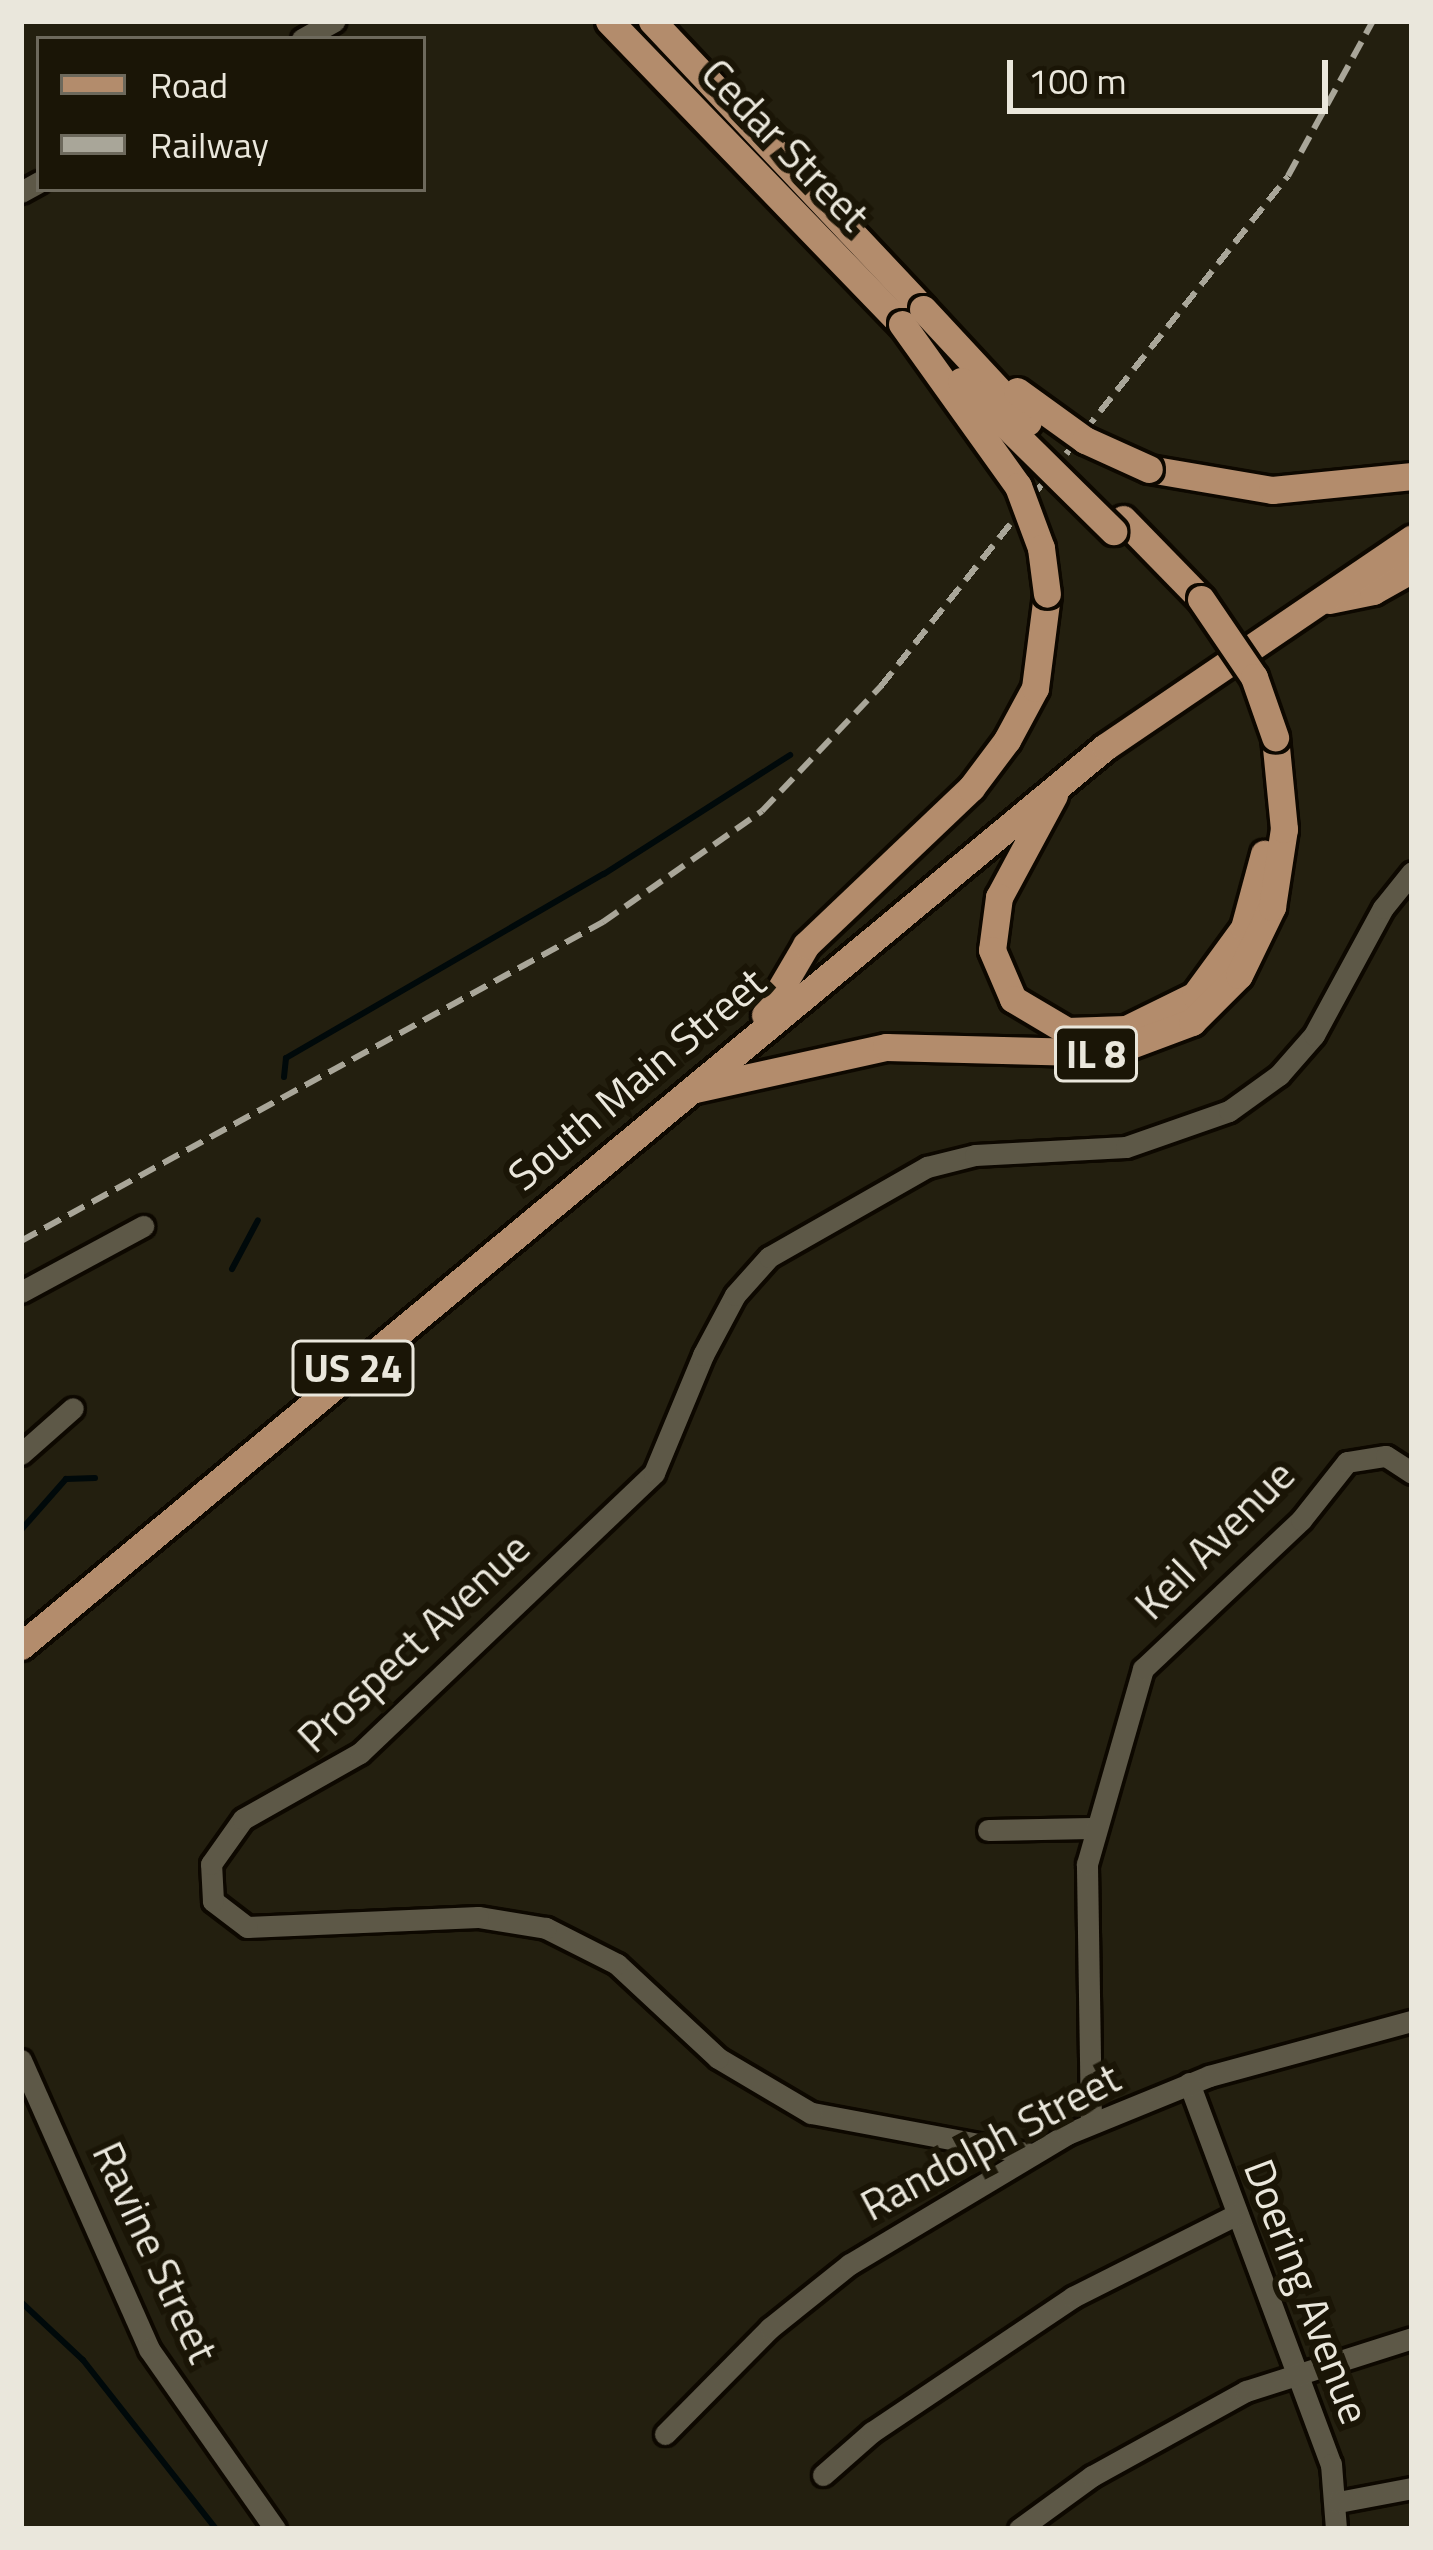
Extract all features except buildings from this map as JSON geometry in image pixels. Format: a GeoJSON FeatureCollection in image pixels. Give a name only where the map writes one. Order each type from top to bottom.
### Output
{"type":"FeatureCollection","features":[{"type":"Feature","properties":{"kind":"main road","name":"Cedar Street"},"geometry":{"type":"LineString","coordinates":[[652,21],[913,317]]}},
{"type":"Feature","properties":{"kind":"main road","name":"Cedar Street"},"geometry":{"type":"LineString","coordinates":[[616,29],[913,317]]}},
{"type":"Feature","properties":{"kind":"main road","name":"IL 8"},"geometry":{"type":"LineString","coordinates":[[913,317],[1063,426],[1149,470],[1272,490],[1412,476]]}},
{"type":"Feature","properties":{"kind":"main road","name":"IL 8"},"geometry":{"type":"LineString","coordinates":[[685,1091],[886,1047],[1109,1053],[1192,1022],[1229,989],[1272,907],[1284,830],[1266,740],[1194,604],[913,317]]}},
{"type":"Feature","properties":{"kind":"main road"},"geometry":{"type":"LineString","coordinates":[[754,1034],[806,945],[971,788],[1007,740],[1035,688],[1047,594],[1041,548],[1018,486],[913,317]]}},
{"type":"Feature","properties":{"kind":"main road","name":"South Main Street"},"geometry":{"type":"LineString","coordinates":[[21,1646],[1060,784],[1412,538]]}},
{"type":"Feature","properties":{"kind":"main road","name":"South Main Street"},"geometry":{"type":"LineString","coordinates":[[1324,601],[1372,591],[1412,569]]}},
{"type":"Feature","properties":{"kind":"main road","name":"IL 8"},"geometry":{"type":"LineString","coordinates":[[1060,784],[994,910],[994,961],[1013,999],[1052,1027],[1126,1029],[1195,995],[1244,928],[1265,851],[1266,740]]}},
{"type":"Feature","properties":{"kind":"street"},"geometry":{"type":"LineString","coordinates":[[307,36],[334,21]]}},
{"type":"Feature","properties":{"kind":"street","name":"Prospect Avenue"},"geometry":{"type":"LineString","coordinates":[[1031,2154],[811,2113],[718,2058],[617,1964],[546,1928],[478,1917],[248,1927],[213,1901],[211,1864],[242,1819],[360,1753],[654,1472],[703,1355],[735,1295],[770,1257],[927,1167],[975,1156],[1152,1142],[1228,1112],[1279,1076],[1338,1000],[1383,908],[1412,872]]}},
{"type":"Feature","properties":{"kind":"street"},"geometry":{"type":"LineString","coordinates":[[21,1292],[143,1226]]}},
{"type":"Feature","properties":{"kind":"street"},"geometry":{"type":"LineString","coordinates":[[21,1454],[73,1408]]}},
{"type":"Feature","properties":{"kind":"street","name":"Keil Avenue"},"geometry":{"type":"LineString","coordinates":[[1091,2122],[1084,1902],[1093,1828],[1150,1658],[1301,1520],[1338,1469],[1369,1456],[1386,1456],[1412,1473]]}},
{"type":"Feature","properties":{"kind":"street"},"geometry":{"type":"LineString","coordinates":[[988,1830],[1093,1828]]}},
{"type":"Feature","properties":{"kind":"street","name":"Randolph Street"},"geometry":{"type":"LineString","coordinates":[[665,2434],[770,2328],[850,2264],[1031,2154],[1091,2122],[1189,2083],[1412,2021]]}},
{"type":"Feature","properties":{"kind":"street","name":"Ravine Street"},"geometry":{"type":"LineString","coordinates":[[21,2060],[149,2350],[275,2529]]}},
{"type":"Feature","properties":{"kind":"street","name":"Doering Avenue"},"geometry":{"type":"LineString","coordinates":[[1189,2083],[1296,2373],[1338,2502],[1336,2529]]}},
{"type":"Feature","properties":{"kind":"street"},"geometry":{"type":"LineString","coordinates":[[823,2475],[872,2432],[1073,2297],[1237,2213]]}},
{"type":"Feature","properties":{"kind":"street"},"geometry":{"type":"LineString","coordinates":[[1019,2529],[1150,2441],[1296,2373],[1412,2338]]}},
{"type":"Feature","properties":{"kind":"street"},"geometry":{"type":"LineString","coordinates":[[1338,2502],[1412,2488]]}},
{"type":"Feature","properties":{"kind":"waterway"},"geometry":{"type":"LineString","coordinates":[[284,1077],[286,1058],[604,874],[790,755]]}},
{"type":"Feature","properties":{"kind":"waterway"},"geometry":{"type":"LineString","coordinates":[[232,1269],[258,1220]]}},
{"type":"Feature","properties":{"kind":"waterway"},"geometry":{"type":"LineString","coordinates":[[21,1530],[66,1479],[95,1478]]}},
{"type":"Feature","properties":{"kind":"waterway"},"geometry":{"type":"LineString","coordinates":[[21,2302],[83,2360],[216,2529]]}},
{"type":"Feature","properties":{"kind":"railway"},"geometry":{"type":"LineString","coordinates":[[21,1241],[603,922],[762,811],[881,686],[1288,176],[1373,21]]}}]}
